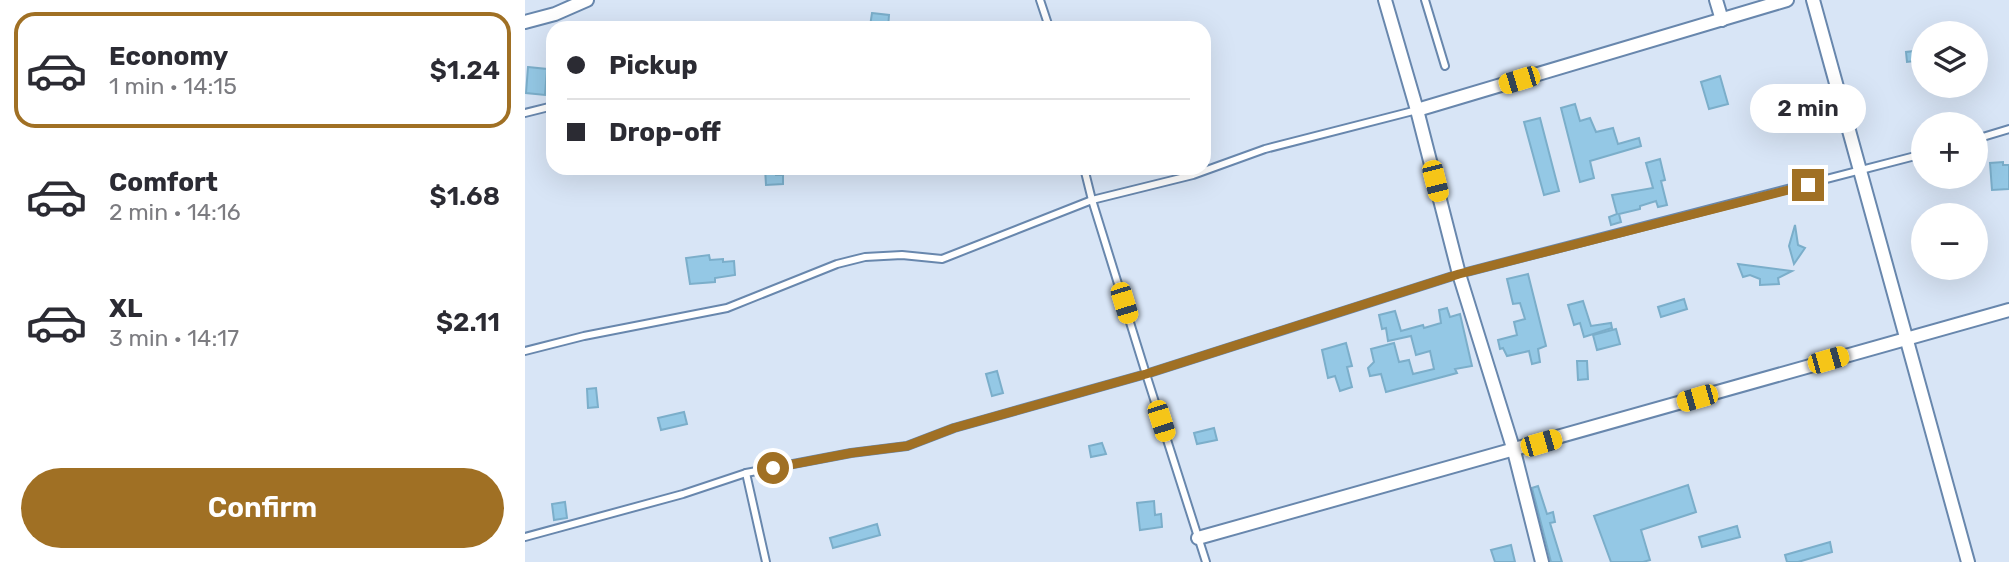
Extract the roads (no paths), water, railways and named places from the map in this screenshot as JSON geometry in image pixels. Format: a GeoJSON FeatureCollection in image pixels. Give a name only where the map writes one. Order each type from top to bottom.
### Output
{"type":"FeatureCollection","features":[{"type":"Feature","properties":{"kind":"street"},"geometry":{"type":"LineString","coordinates":[[525,22],[555,14],[587,0]]}},
{"type":"Feature","properties":{"kind":"street"},"geometry":{"type":"LineString","coordinates":[[1385,0],[1417,110],[1459,274],[1514,451],[1542,562]]}},
{"type":"Feature","properties":{"kind":"street"},"geometry":{"type":"LineString","coordinates":[[1716,0],[1722,20]]}},
{"type":"Feature","properties":{"kind":"street"},"geometry":{"type":"LineString","coordinates":[[1417,110],[1787,0]]}},
{"type":"Feature","properties":{"kind":"street"},"geometry":{"type":"LineString","coordinates":[[1813,0],[1968,562]]}},
{"type":"Feature","properties":{"kind":"street"},"geometry":{"type":"LineString","coordinates":[[1198,538],[2009,310]]}},
{"type":"Feature","properties":{"kind":"lane"},"geometry":{"type":"LineString","coordinates":[[1040,0],[1047,21]]}},
{"type":"Feature","properties":{"kind":"lane"},"geometry":{"type":"LineString","coordinates":[[1425,0],[1445,66]]}},
{"type":"Feature","properties":{"kind":"lane"},"geometry":{"type":"LineString","coordinates":[[525,113],[546,108]]}},
{"type":"Feature","properties":{"kind":"lane"},"geometry":{"type":"LineString","coordinates":[[1211,168],[1265,149],[1417,110]]}},
{"type":"Feature","properties":{"kind":"lane"},"geometry":{"type":"LineString","coordinates":[[1988,135],[2009,129]]}},
{"type":"Feature","properties":{"kind":"lane"},"geometry":{"type":"LineString","coordinates":[[525,537],[683,494],[746,472],[907,446],[954,428],[1146,374],[1459,274],[1911,157]]}},
{"type":"Feature","properties":{"kind":"lane"},"geometry":{"type":"LineString","coordinates":[[1086,175],[1206,562]]}},
{"type":"Feature","properties":{"kind":"lane"},"geometry":{"type":"LineString","coordinates":[[525,351],[585,336],[727,308],[837,264],[865,257],[902,255],[942,259],[1092,200],[1189,175]]}},
{"type":"Feature","properties":{"kind":"lane"},"geometry":{"type":"LineString","coordinates":[[746,472],[766,562]]}}]}
